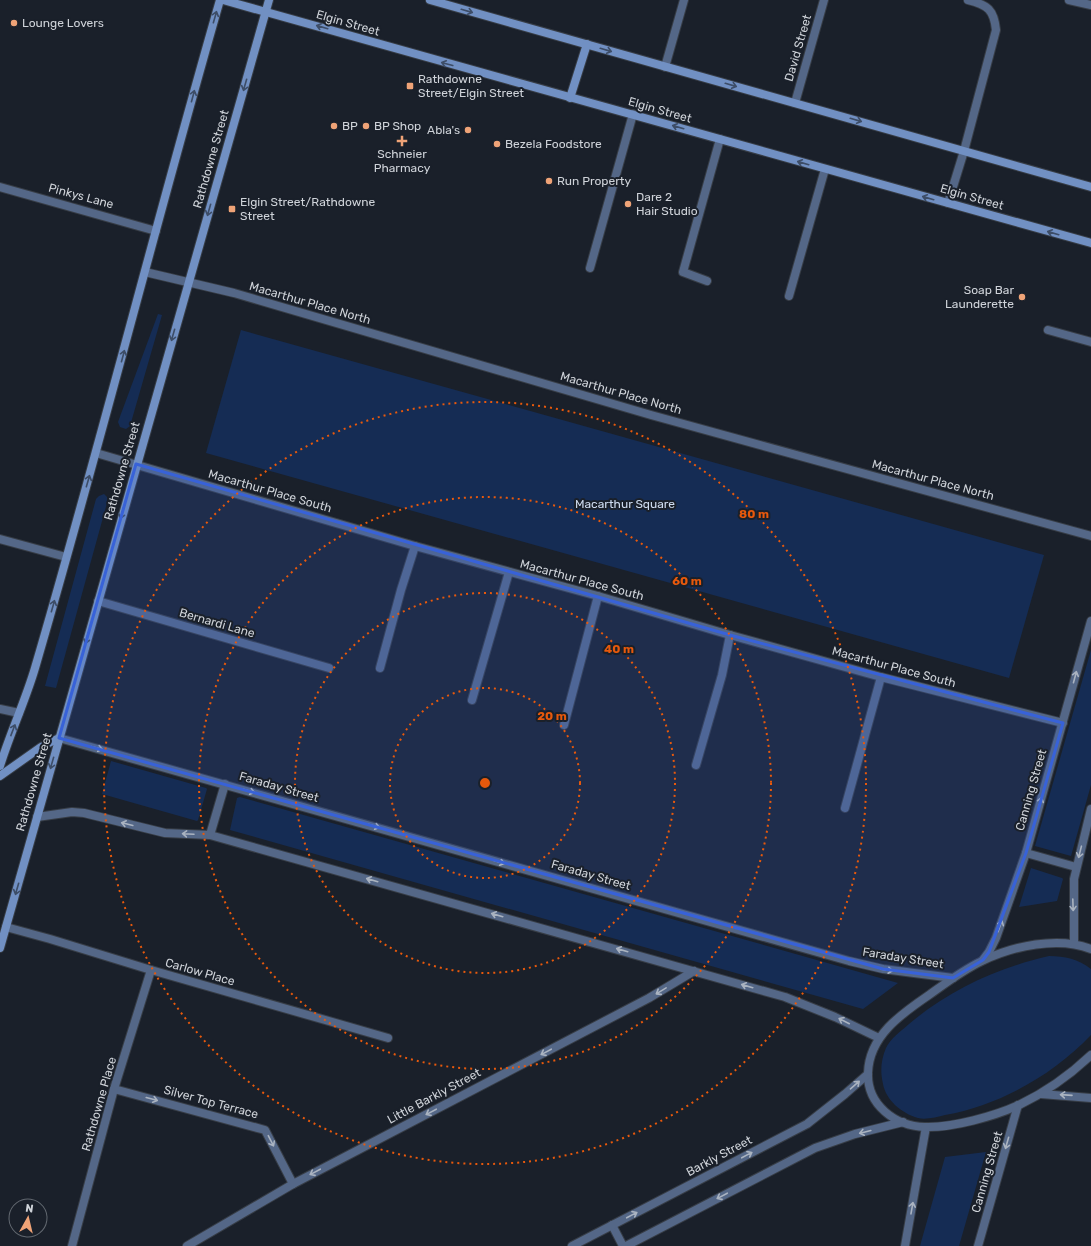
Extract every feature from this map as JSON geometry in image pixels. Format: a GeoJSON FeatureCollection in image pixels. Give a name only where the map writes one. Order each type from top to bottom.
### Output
{"type":"FeatureCollection","features":[{"type":"Feature","properties":{"kind":"main road","name":"Elgin Street"},"geometry":{"type":"LineString","coordinates":[[221,0],[1091,243]]}},
{"type":"Feature","properties":{"kind":"main road"},"geometry":{"type":"LineString","coordinates":[[0,766],[20,713],[34,669],[96,453],[156,230],[221,0]]}},
{"type":"Feature","properties":{"kind":"main road","name":"Rathdowne Street"},"geometry":{"type":"LineString","coordinates":[[0,948],[3,927],[37,817],[269,0]]}},
{"type":"Feature","properties":{"kind":"main road"},"geometry":{"type":"LineString","coordinates":[[430,0],[1091,188]]}},
{"type":"Feature","properties":{"kind":"main road"},"geometry":{"type":"LineString","coordinates":[[570,98],[586,44]]}},
{"type":"Feature","properties":{"kind":"main road"},"geometry":{"type":"LineString","coordinates":[[0,776],[41,747],[59,738]]}},
{"type":"Feature","properties":{"kind":"street"},"geometry":{"type":"LineString","coordinates":[[665,67],[684,0]]}},
{"type":"Feature","properties":{"kind":"street","name":"David Street"},"geometry":{"type":"LineString","coordinates":[[795,103],[824,0]]}},
{"type":"Feature","properties":{"kind":"street"},"geometry":{"type":"LineString","coordinates":[[948,203],[964,151],[996,30],[995,18],[990,9],[977,2],[968,0]]}},
{"type":"Feature","properties":{"kind":"street"},"geometry":{"type":"LineString","coordinates":[[1069,0],[1091,5]]}},
{"type":"Feature","properties":{"kind":"street"},"geometry":{"type":"LineString","coordinates":[[590,268],[633,114]]}},
{"type":"Feature","properties":{"kind":"street"},"geometry":{"type":"LineString","coordinates":[[707,281],[683,272],[720,139]]}},
{"type":"Feature","properties":{"kind":"street"},"geometry":{"type":"LineString","coordinates":[[789,296],[825,169]]}},
{"type":"Feature","properties":{"kind":"street","name":"Pinkys Lane"},"geometry":{"type":"LineString","coordinates":[[0,187],[156,230]]}},
{"type":"Feature","properties":{"kind":"street","name":"Macarthur Place North"},"geometry":{"type":"LineString","coordinates":[[145,272],[234,293],[650,415],[1091,536]]}},
{"type":"Feature","properties":{"kind":"street"},"geometry":{"type":"LineString","coordinates":[[1048,330],[1091,342]]}},
{"type":"Feature","properties":{"kind":"street","name":"Macarthur Place South"},"geometry":{"type":"LineString","coordinates":[[96,453],[415,546],[598,596],[880,677],[1063,723]]}},
{"type":"Feature","properties":{"kind":"street"},"geometry":{"type":"LineString","coordinates":[[0,538],[66,557]]}},
{"type":"Feature","properties":{"kind":"street"},"geometry":{"type":"LineString","coordinates":[[380,668],[400,590],[415,546]]}},
{"type":"Feature","properties":{"kind":"street"},"geometry":{"type":"LineString","coordinates":[[472,700],[509,572]]}},
{"type":"Feature","properties":{"kind":"street"},"geometry":{"type":"LineString","coordinates":[[564,725],[598,596]]}},
{"type":"Feature","properties":{"kind":"street","name":"Bernardi Lane"},"geometry":{"type":"LineString","coordinates":[[98,601],[329,668]]}},
{"type":"Feature","properties":{"kind":"street","name":"Canning Street"},"geometry":{"type":"LineString","coordinates":[[982,960],[989,952],[996,938],[1026,853],[1091,621]]}},
{"type":"Feature","properties":{"kind":"street"},"geometry":{"type":"LineString","coordinates":[[696,765],[722,674],[730,635]]}},
{"type":"Feature","properties":{"kind":"street"},"geometry":{"type":"LineString","coordinates":[[845,808],[880,677]]}},
{"type":"Feature","properties":{"kind":"street"},"geometry":{"type":"LineString","coordinates":[[0,709],[20,713]]}},
{"type":"Feature","properties":{"kind":"street","name":"Faraday Street"},"geometry":{"type":"LineString","coordinates":[[59,738],[849,961],[883,969],[953,978]]}},
{"type":"Feature","properties":{"kind":"street","name":"Faraday Street"},"geometry":{"type":"LineString","coordinates":[[210,835],[225,784]]}},
{"type":"Feature","properties":{"kind":"street"},"geometry":{"type":"LineString","coordinates":[[1074,943],[1073,891],[1076,867],[1091,809]]}},
{"type":"Feature","properties":{"kind":"street"},"geometry":{"type":"LineString","coordinates":[[37,817],[72,812],[84,813],[165,833],[210,835],[785,997],[835,1017],[879,1038]]}},
{"type":"Feature","properties":{"kind":"street"},"geometry":{"type":"LineString","coordinates":[[1026,853],[1076,867]]}},
{"type":"Feature","properties":{"kind":"street","name":"Carlow Place"},"geometry":{"type":"LineString","coordinates":[[3,927],[50,939],[388,1038]]}},
{"type":"Feature","properties":{"kind":"street"},"geometry":{"type":"LineString","coordinates":[[1091,949],[1074,943],[1038,944],[1015,949],[982,960],[953,978],[890,1024],[879,1038],[874,1048],[868,1074],[872,1094],[877,1104],[888,1114],[903,1122],[926,1127],[961,1123],[999,1113],[1018,1105],[1041,1094],[1064,1078],[1091,1055]]}},
{"type":"Feature","properties":{"kind":"street","name":"Rathdowne Place"},"geometry":{"type":"LineString","coordinates":[[72,1246],[114,1089],[152,970]]}},
{"type":"Feature","properties":{"kind":"street","name":"Little Barkly Street"},"geometry":{"type":"LineString","coordinates":[[187,1246],[293,1184],[648,998],[694,971]]}},
{"type":"Feature","properties":{"kind":"street","name":"Barkly Street"},"geometry":{"type":"LineString","coordinates":[[572,1246],[807,1124],[868,1074]]}},
{"type":"Feature","properties":{"kind":"street","name":"Silver Top Terrace"},"geometry":{"type":"LineString","coordinates":[[114,1089],[265,1130],[293,1184]]}},
{"type":"Feature","properties":{"kind":"street"},"geometry":{"type":"LineString","coordinates":[[1041,1094],[1091,1098]]}},
{"type":"Feature","properties":{"kind":"street","name":"Canning Street"},"geometry":{"type":"LineString","coordinates":[[978,1246],[1018,1105]]}},
{"type":"Feature","properties":{"kind":"street"},"geometry":{"type":"LineString","coordinates":[[626,1246],[815,1148],[855,1134],[903,1122]]}},
{"type":"Feature","properties":{"kind":"street"},"geometry":{"type":"LineString","coordinates":[[905,1246],[926,1127]]}},
{"type":"Feature","properties":{"kind":"street"},"geometry":{"type":"LineString","coordinates":[[612,1225],[623,1246]]}},
{"type":"Feature","properties":{"kind":"highlighted area"},"geometry":{"type":"Polygon","coordinates":[[[136,464],[730,635],[1063,723],[1026,853],[989,952],[983,960],[953,978],[883,969],[59,738],[136,464]]]}},
{"type":"Feature","properties":{"kind":"green space"},"geometry":{"type":"Polygon","coordinates":[[[158,314],[162,315],[130,426],[126,429],[120,427],[118,422],[158,314]]]}},
{"type":"Feature","properties":{"kind":"green space","name":"Macarthur Square"},"geometry":{"type":"Polygon","coordinates":[[[241,330],[1044,555],[1009,678],[206,453],[241,330]]]}},
{"type":"Feature","properties":{"kind":"green space"},"geometry":{"type":"Polygon","coordinates":[[[104,494],[107,497],[107,503],[56,688],[45,686],[96,499],[104,494]]]}},
{"type":"Feature","properties":{"kind":"green space"},"geometry":{"type":"Polygon","coordinates":[[[1091,650],[1091,785],[1071,856],[1035,846],[1091,650]]]}},
{"type":"Feature","properties":{"kind":"green space"},"geometry":{"type":"Polygon","coordinates":[[[111,761],[206,788],[207,789],[198,820],[197,821],[102,794],[111,761]]]}},
{"type":"Feature","properties":{"kind":"green space"},"geometry":{"type":"Polygon","coordinates":[[[240,797],[898,983],[863,1009],[230,830],[237,798],[240,797]]]}},
{"type":"Feature","properties":{"kind":"green space"},"geometry":{"type":"Polygon","coordinates":[[[1031,868],[1063,879],[1057,901],[1019,907],[1031,868]]]}},
{"type":"Feature","properties":{"kind":"green space"},"geometry":{"type":"Polygon","coordinates":[[[1049,956],[1071,959],[1091,969],[1091,1035],[1076,1050],[1043,1075],[1005,1096],[986,1104],[966,1110],[921,1119],[906,1113],[895,1105],[885,1090],[881,1070],[886,1048],[896,1035],[940,1001],[974,982],[1011,967],[1049,956]]]}},
{"type":"Feature","properties":{"kind":"green space"},"geometry":{"type":"Polygon","coordinates":[[[986,1152],[959,1246],[920,1246],[945,1157],[986,1152]]]}},
{"type":"Feature","properties":{"kind":"place","name":"Lounge Lovers"},"geometry":{"type":"Point","coordinates":[14,23]}},
{"type":"Feature","properties":{"kind":"place","name":"Rathdowne Street/Elgin Street"},"geometry":{"type":"Point","coordinates":[410,86]}},
{"type":"Feature","properties":{"kind":"place","name":"BP"},"geometry":{"type":"Point","coordinates":[334,126]}},
{"type":"Feature","properties":{"kind":"place","name":"BP Shop"},"geometry":{"type":"Point","coordinates":[366,126]}},
{"type":"Feature","properties":{"kind":"place","name":"Abla's"},"geometry":{"type":"Point","coordinates":[468,130]}},
{"type":"Feature","properties":{"kind":"place","name":"Schneier Pharmacy"},"geometry":{"type":"Point","coordinates":[402,141]}},
{"type":"Feature","properties":{"kind":"place","name":"Bezela Foodstore"},"geometry":{"type":"Point","coordinates":[497,144]}},
{"type":"Feature","properties":{"kind":"place","name":"Run Property"},"geometry":{"type":"Point","coordinates":[549,181]}},
{"type":"Feature","properties":{"kind":"place","name":"Dare 2 Hair Studio"},"geometry":{"type":"Point","coordinates":[628,204]}},
{"type":"Feature","properties":{"kind":"place","name":"Elgin Street/Rathdowne Street"},"geometry":{"type":"Point","coordinates":[232,209]}},
{"type":"Feature","properties":{"kind":"place","name":"Soap Bar Launderette"},"geometry":{"type":"Point","coordinates":[1022,297]}}]}
